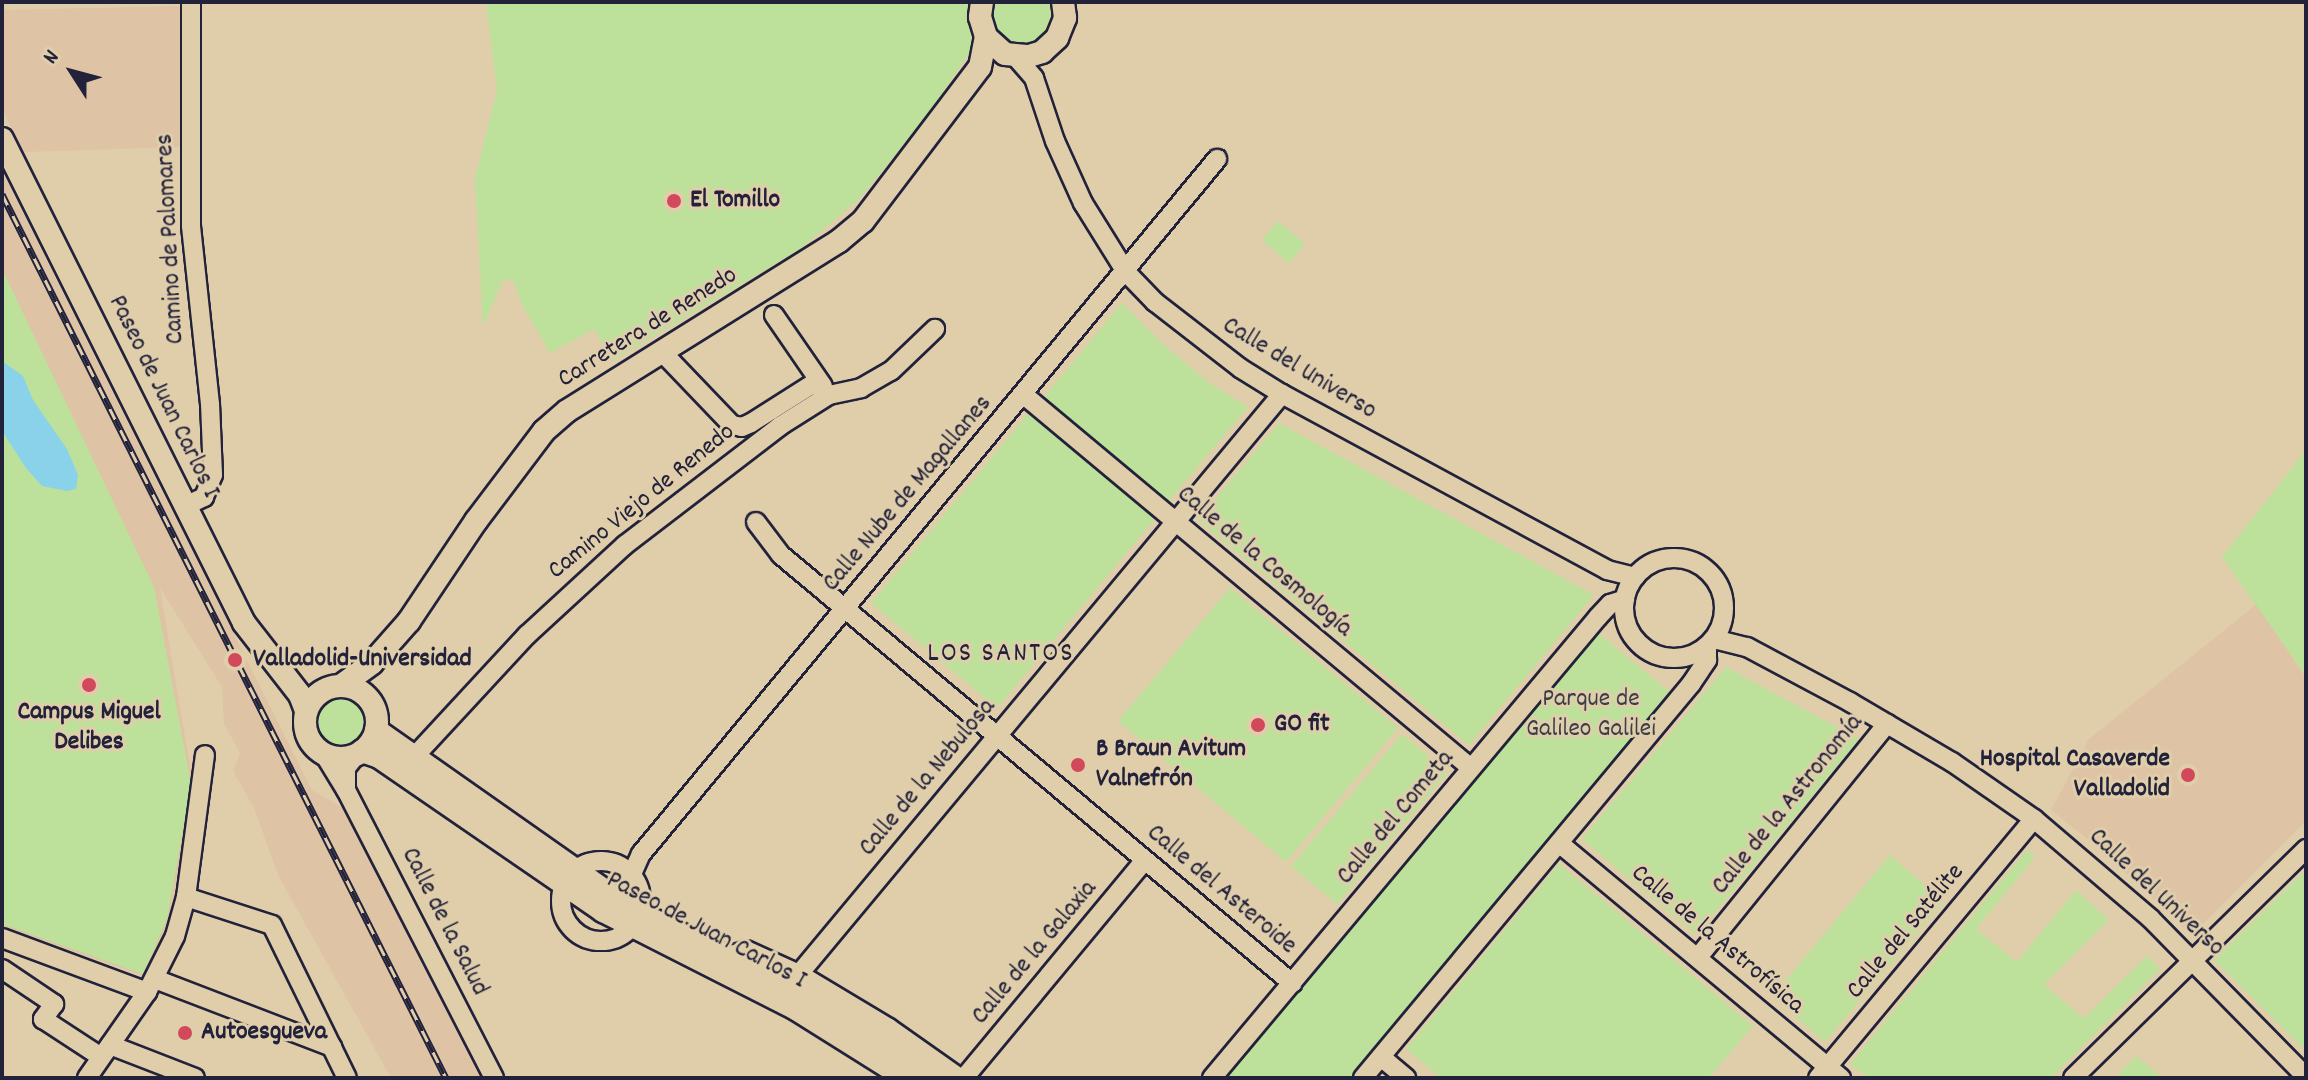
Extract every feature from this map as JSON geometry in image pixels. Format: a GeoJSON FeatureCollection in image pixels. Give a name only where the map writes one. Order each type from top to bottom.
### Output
{"type":"FeatureCollection","features":[{"type":"Feature","properties":{"kind":"main road","name":"Carretera de Renedo"},"geometry":{"type":"LineString","coordinates":[[333,687],[372,663],[409,621],[476,521],[544,431],[567,411],[839,241],[856,227],[882,199],[980,67],[986,37],[980,17],[982,2]]}},
{"type":"Feature","properties":{"kind":"main road"},"geometry":{"type":"LineString","coordinates":[[1042,52],[1051,46],[1062,28],[1063,2]]}},
{"type":"Feature","properties":{"kind":"main road"},"geometry":{"type":"LineString","coordinates":[[986,37],[1010,55]]}},
{"type":"Feature","properties":{"kind":"main road","name":"Carretera de Renedo"},"geometry":{"type":"LineString","coordinates":[[980,67],[1010,55],[1042,52]]}},
{"type":"Feature","properties":{"kind":"main road","name":"Paseo de Juan Carlos I"},"geometry":{"type":"LineString","coordinates":[[2,139],[244,623],[300,695],[306,711]]}},
{"type":"Feature","properties":{"kind":"main road"},"geometry":{"type":"LineString","coordinates":[[333,687],[306,711],[306,732],[313,745],[324,754],[345,758],[360,753],[376,730],[376,714],[370,700],[372,663]]}},
{"type":"Feature","properties":{"kind":"main road"},"geometry":{"type":"LineString","coordinates":[[282,674],[306,686],[355,688],[370,700]]}},
{"type":"Feature","properties":{"kind":"main road","name":"Paseo de Juan Carlos I"},"geometry":{"type":"LineString","coordinates":[[376,730],[569,878]]}},
{"type":"Feature","properties":{"kind":"main road","name":"Paseo de Juan Carlos I"},"geometry":{"type":"LineString","coordinates":[[360,753],[379,757],[636,921],[818,1021],[906,1078]]}},
{"type":"Feature","properties":{"kind":"main road","name":"Paseo de Juan Carlos I"},"geometry":{"type":"LineString","coordinates":[[636,921],[725,957],[839,1015],[933,1078]]}},
{"type":"Feature","properties":{"kind":"street","name":"Camino de Palomares"},"geometry":{"type":"LineString","coordinates":[[185,506],[204,497],[213,475],[210,404],[191,226],[191,2]]}},
{"type":"Feature","properties":{"kind":"street"},"geometry":{"type":"LineString","coordinates":[[1034,78],[1042,52]]}},
{"type":"Feature","properties":{"kind":"street","name":"Calle del Universo"},"geometry":{"type":"LineString","coordinates":[[1010,55],[1034,78],[1055,141],[1083,203],[1126,272],[1155,302],[1204,342],[1282,394],[1607,570],[1629,589]]}},
{"type":"Feature","properties":{"kind":"street","name":"Calle Nube de Magallanes"},"geometry":{"type":"LineString","coordinates":[[629,866],[846,610],[1217,159]]}},
{"type":"Feature","properties":{"kind":"street"},"geometry":{"type":"LineString","coordinates":[[774,315],[826,390]]}},
{"type":"Feature","properties":{"kind":"street","name":"Camino Viejo de Renedo"},"geometry":{"type":"LineString","coordinates":[[413,758],[527,635],[625,545],[723,466],[826,390],[861,388],[891,371],[935,329]]}},
{"type":"Feature","properties":{"kind":"street"},"geometry":{"type":"LineString","coordinates":[[662,352],[717,413],[732,425],[742,427],[814,383],[826,390]]}},
{"type":"Feature","properties":{"kind":"street","name":"Calle de la Nebulosa"},"geometry":{"type":"LineString","coordinates":[[799,974],[1282,394]]}},
{"type":"Feature","properties":{"kind":"street","name":"Calle de la Cosmología"},"geometry":{"type":"LineString","coordinates":[[1024,395],[1471,768]]}},
{"type":"Feature","properties":{"kind":"street","name":"Calle del Asteroide"},"geometry":{"type":"LineString","coordinates":[[756,522],[781,555],[1292,983]]}},
{"type":"Feature","properties":{"kind":"street"},"geometry":{"type":"LineString","coordinates":[[1363,1078],[1701,672],[1710,642],[1723,619],[1724,605],[1717,581],[1698,563],[1673,558],[1658,560],[1629,589],[1629,630],[1646,650],[1671,658],[1696,653],[1710,642]]}},
{"type":"Feature","properties":{"kind":"street","name":"Calle del Cometa"},"geometry":{"type":"LineString","coordinates":[[1212,1078],[1604,609],[1629,589]]}},
{"type":"Feature","properties":{"kind":"street","name":"Calle del Universo"},"geometry":{"type":"LineString","coordinates":[[1723,619],[1747,647],[1952,762],[2034,819],[2111,882],[2193,960],[2306,1077]]}},
{"type":"Feature","properties":{"kind":"street","name":"Calle del Universo"},"geometry":{"type":"LineString","coordinates":[[1710,642],[1747,647]]}},
{"type":"Feature","properties":{"kind":"street","name":"Calle de la Astronomía"},"geometry":{"type":"LineString","coordinates":[[1699,956],[1887,724]]}},
{"type":"Feature","properties":{"kind":"street"},"geometry":{"type":"LineString","coordinates":[[346,790],[346,768],[360,753]]}},
{"type":"Feature","properties":{"kind":"street","name":"Calle de la Salud"},"geometry":{"type":"LineString","coordinates":[[324,754],[346,790],[494,1078]]}},
{"type":"Feature","properties":{"kind":"street"},"geometry":{"type":"LineString","coordinates":[[87,1078],[151,986],[175,936],[186,897],[205,755]]}},
{"type":"Feature","properties":{"kind":"street","name":"Calle del Satélite"},"geometry":{"type":"LineString","coordinates":[[1829,1074],[2034,819]]}},
{"type":"Feature","properties":{"kind":"street","name":"Calle de la Astrofísica"},"geometry":{"type":"LineString","coordinates":[[1559,843],[1699,956],[1829,1074]]}},
{"type":"Feature","properties":{"kind":"street"},"geometry":{"type":"LineString","coordinates":[[2073,1078],[2306,849]]}},
{"type":"Feature","properties":{"kind":"street","name":"Calle de la Galaxia"},"geometry":{"type":"LineString","coordinates":[[962,1078],[1145,860]]}},
{"type":"Feature","properties":{"kind":"street"},"geometry":{"type":"LineString","coordinates":[[592,861],[629,866],[641,894],[636,921],[621,936],[598,941],[573,930],[563,916],[560,903],[569,878],[592,861]]}},
{"type":"Feature","properties":{"kind":"street"},"geometry":{"type":"LineString","coordinates":[[186,897],[272,925],[347,1078]]}},
{"type":"Feature","properties":{"kind":"street"},"geometry":{"type":"LineString","coordinates":[[2,938],[332,1047]]}},
{"type":"Feature","properties":{"kind":"street","name":"Paseo de Juan Carlos I"},"geometry":{"type":"LineString","coordinates":[[725,957],[746,950],[799,974],[889,1028],[962,1078]]}},
{"type":"Feature","properties":{"kind":"street"},"geometry":{"type":"LineString","coordinates":[[2,969],[54,1004],[43,1019],[105,1051],[195,1078]]}},
{"type":"Feature","properties":{"kind":"street"},"geometry":{"type":"LineString","coordinates":[[1381,1057],[1406,1078]]}},
{"type":"Feature","properties":{"kind":"shaded area"},"geometry":{"type":"Polygon","coordinates":[[[185,6],[182,147],[24,152],[2,109],[2,10],[185,6]]]}},
{"type":"Feature","properties":{"kind":"shaded area","name":"Campus Miguel Delibes"},"geometry":{"type":"Polygon","coordinates":[[[2,172],[312,790],[343,808],[482,1078],[391,1078],[278,875],[254,808],[233,771],[240,753],[224,724],[222,687],[160,588],[193,784],[169,919],[144,976],[2,926],[2,172]]]}},
{"type":"Feature","properties":{"kind":"shaded area","name":"Hospital Casaverde Valladolid"},"geometry":{"type":"Polygon","coordinates":[[[2257,604],[2306,678],[2306,821],[2192,935],[2099,848],[2051,810],[2089,739],[2257,604]]]}},
{"type":"Feature","properties":{"kind":"green space"},"geometry":{"type":"Polygon","coordinates":[[[486,2],[969,2],[968,18],[974,46],[931,110],[860,198],[800,249],[612,361],[594,329],[550,353],[522,305],[513,280],[503,280],[483,327],[475,178],[497,90],[486,2]]]}},
{"type":"Feature","properties":{"kind":"green space"},"geometry":{"type":"Polygon","coordinates":[[[992,2],[1054,2],[1057,16],[1049,36],[1030,48],[1008,45],[993,29],[992,2]]]}},
{"type":"Feature","properties":{"kind":"green space"},"geometry":{"type":"Polygon","coordinates":[[[1278,221],[1305,244],[1289,263],[1262,240],[1278,221]]]}},
{"type":"Feature","properties":{"kind":"green space","name":"Campus Miguel Delibes"},"geometry":{"type":"Polygon","coordinates":[[[2,269],[154,587],[191,784],[167,919],[143,974],[2,924],[2,269]]]}},
{"type":"Feature","properties":{"kind":"green space"},"geometry":{"type":"Polygon","coordinates":[[[1122,303],[1164,345],[1207,381],[1248,407],[1167,503],[1043,398],[1122,303]]]}},
{"type":"Feature","properties":{"kind":"green space"},"geometry":{"type":"Polygon","coordinates":[[[1032,409],[1158,515],[997,708],[871,603],[1032,409]]]}},
{"type":"Feature","properties":{"kind":"green space"},"geometry":{"type":"Polygon","coordinates":[[[1279,423],[1594,595],[1469,745],[1198,520],[1279,423]]]}},
{"type":"Feature","properties":{"kind":"green space"},"geometry":{"type":"Polygon","coordinates":[[[2306,450],[2306,676],[2222,557],[2306,450]]]}},
{"type":"Feature","properties":{"kind":"green space","name":"GO fit"},"geometry":{"type":"Polygon","coordinates":[[[1230,588],[1398,728],[1286,862],[1118,721],[1230,588]]]}},
{"type":"Feature","properties":{"kind":"green space","name":"Parque de Galileo Galilei"},"geometry":{"type":"Polygon","coordinates":[[[1596,631],[1673,695],[1353,1078],[1223,1078],[1596,631]]]}},
{"type":"Feature","properties":{"kind":"green space"},"geometry":{"type":"Polygon","coordinates":[[[1726,667],[1859,739],[1696,935],[1582,839],[1726,667]]]}},
{"type":"Feature","properties":{"kind":"green space"},"geometry":{"type":"Polygon","coordinates":[[[339,697],[358,704],[365,723],[358,742],[339,749],[320,742],[313,723],[320,704],[339,697]]]}},
{"type":"Feature","properties":{"kind":"green space"},"geometry":{"type":"Polygon","coordinates":[[[1402,734],[1448,772],[1337,904],[1291,866],[1402,734]]]}},
{"type":"Feature","properties":{"kind":"green space"},"geometry":{"type":"Polygon","coordinates":[[[2027,850],[2035,857],[1976,929],[2017,962],[2076,890],[2109,920],[2044,985],[2084,1018],[2147,956],[2160,969],[2051,1078],[1868,1078],[1850,1064],[2027,850]]]}},
{"type":"Feature","properties":{"kind":"green space"},"geometry":{"type":"Polygon","coordinates":[[[1890,855],[1944,901],[1825,1042],[1772,997],[1890,855]]]}},
{"type":"Feature","properties":{"kind":"green space"},"geometry":{"type":"Polygon","coordinates":[[[1559,864],[1753,1026],[1709,1078],[1545,1078],[1540,1075],[1537,1078],[1441,1078],[1406,1049],[1559,864]]]}},
{"type":"Feature","properties":{"kind":"green space"},"geometry":{"type":"Polygon","coordinates":[[[2306,870],[2306,1051],[2214,960],[2306,870]]]}},
{"type":"Feature","properties":{"kind":"green space"},"geometry":{"type":"Polygon","coordinates":[[[2136,1056],[2163,1078],[2115,1078],[2136,1056]]]}},
{"type":"Feature","properties":{"kind":"water"},"geometry":{"type":"Polygon","coordinates":[[[2,361],[23,376],[33,400],[67,449],[78,475],[76,489],[67,491],[42,486],[2,431],[2,361]]]}},
{"type":"Feature","properties":{"kind":"railway"},"geometry":{"type":"LineString","coordinates":[[2,194],[446,1078]]}},
{"type":"Feature","properties":{"kind":"place","name":"El Tomillo"},"geometry":{"type":"Point","coordinates":[674,201]}},
{"type":"Feature","properties":{"kind":"place","name":"Valladolid-Universidad"},"geometry":{"type":"Point","coordinates":[235,660]}},
{"type":"Feature","properties":{"kind":"place","name":"Campus Miguel Delibes"},"geometry":{"type":"Point","coordinates":[89,685]}},
{"type":"Feature","properties":{"kind":"place","name":"GO fit"},"geometry":{"type":"Point","coordinates":[1258,725]}},
{"type":"Feature","properties":{"kind":"place","name":"B Braun Avitum Valnefrón"},"geometry":{"type":"Point","coordinates":[1078,765]}},
{"type":"Feature","properties":{"kind":"place","name":"Hospital Casaverde Valladolid"},"geometry":{"type":"Point","coordinates":[2188,775]}},
{"type":"Feature","properties":{"kind":"place","name":"Autoesgueva"},"geometry":{"type":"Point","coordinates":[185,1033]}},
{"type":"Feature","properties":{"kind":"district","name":"LOS SANTOS"},"geometry":{"type":"Point","coordinates":[1001,655]}}]}
